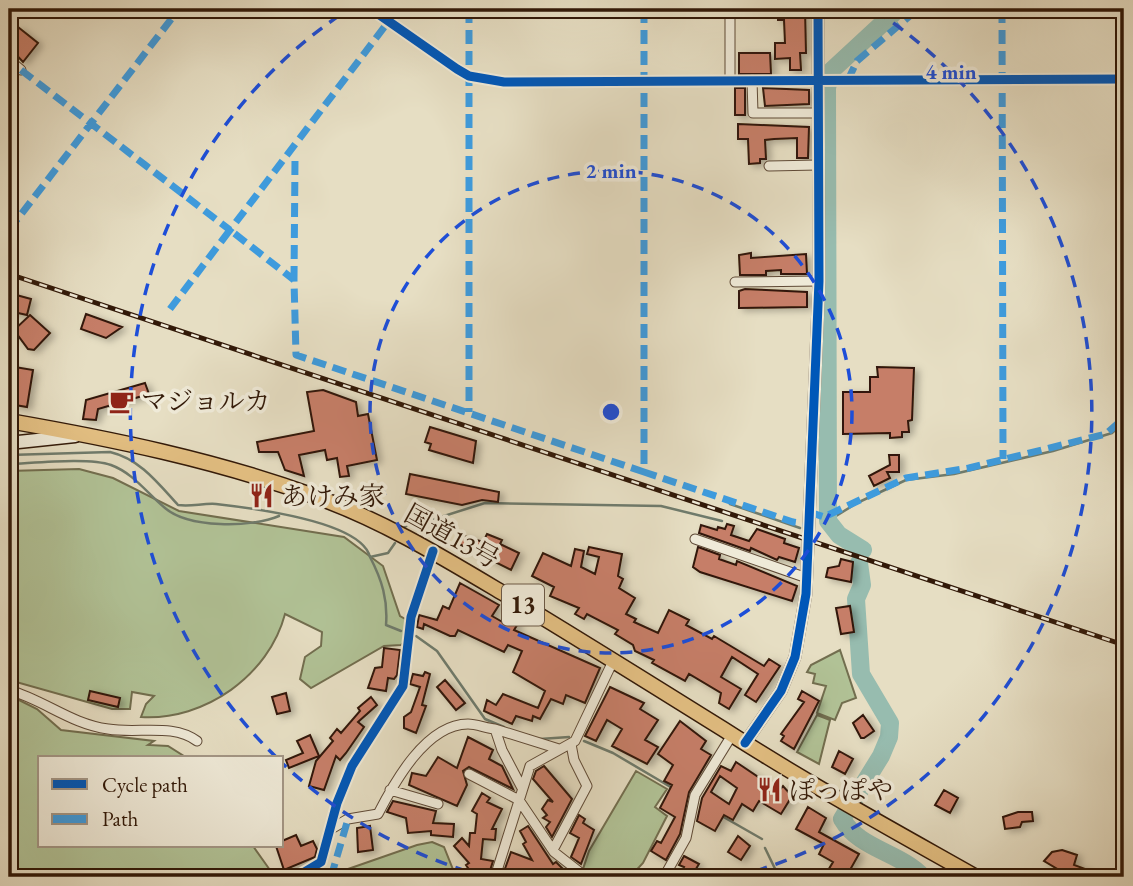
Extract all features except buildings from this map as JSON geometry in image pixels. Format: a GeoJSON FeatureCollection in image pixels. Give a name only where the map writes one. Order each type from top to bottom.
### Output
{"type":"FeatureCollection","features":[{"type":"Feature","properties":{"kind":"highway","name":"国道13号"},"geometry":{"type":"LineString","coordinates":[[9,421],[86,435],[218,465],[315,496],[433,551],[614,659],[745,743],[976,877]]}},
{"type":"Feature","properties":{"kind":"main road"},"geometry":{"type":"LineString","coordinates":[[9,443],[86,435]]}},
{"type":"Feature","properties":{"kind":"street"},"geometry":{"type":"LineString","coordinates":[[370,9],[457,69],[488,80],[1124,79]]}},
{"type":"Feature","properties":{"kind":"street"},"geometry":{"type":"LineString","coordinates":[[730,9],[730,80]]}},
{"type":"Feature","properties":{"kind":"street"},"geometry":{"type":"LineString","coordinates":[[745,743],[781,691],[794,657],[804,614],[818,281],[818,9]]}},
{"type":"Feature","properties":{"kind":"street"},"geometry":{"type":"LineString","coordinates":[[9,60],[21,70]]}},
{"type":"Feature","properties":{"kind":"street"},"geometry":{"type":"LineString","coordinates":[[752,80],[753,113],[818,113]]}},
{"type":"Feature","properties":{"kind":"street"},"geometry":{"type":"LineString","coordinates":[[769,166],[818,165]]}},
{"type":"Feature","properties":{"kind":"street"},"geometry":{"type":"LineString","coordinates":[[735,282],[818,281]]}},
{"type":"Feature","properties":{"kind":"street"},"geometry":{"type":"LineString","coordinates":[[695,539],[807,578]]}},
{"type":"Feature","properties":{"kind":"street"},"geometry":{"type":"LineString","coordinates":[[296,877],[321,862],[337,803],[359,752],[389,713],[403,686],[411,617],[433,551]]}},
{"type":"Feature","properties":{"kind":"street"},"geometry":{"type":"LineString","coordinates":[[495,877],[530,766],[571,744],[593,709],[614,659]]}},
{"type":"Feature","properties":{"kind":"street"},"geometry":{"type":"LineString","coordinates":[[9,690],[70,720],[108,730],[184,732],[197,741]]}},
{"type":"Feature","properties":{"kind":"street"},"geometry":{"type":"LineString","coordinates":[[331,829],[348,820],[377,814],[402,768],[427,743],[454,727],[467,724],[495,729],[559,749]]}},
{"type":"Feature","properties":{"kind":"street"},"geometry":{"type":"LineString","coordinates":[[495,729],[502,750],[522,789]]}},
{"type":"Feature","properties":{"kind":"street"},"geometry":{"type":"LineString","coordinates":[[664,877],[686,838],[695,795],[732,735]]}},
{"type":"Feature","properties":{"kind":"street"},"geometry":{"type":"LineString","coordinates":[[553,850],[587,786],[574,760],[571,744]]}},
{"type":"Feature","properties":{"kind":"street"},"geometry":{"type":"LineString","coordinates":[[469,774],[519,800],[553,850],[586,877]]}},
{"type":"Feature","properties":{"kind":"street"},"geometry":{"type":"LineString","coordinates":[[390,790],[438,804]]}},
{"type":"Feature","properties":{"kind":"green space"},"geometry":{"type":"Polygon","coordinates":[[[79,469],[113,478],[179,511],[344,537],[383,566],[400,616],[407,620],[408,638],[401,645],[384,646],[311,688],[300,679],[305,657],[321,646],[322,632],[285,614],[277,636],[265,656],[231,690],[188,711],[165,716],[141,717],[146,704],[154,696],[132,692],[130,709],[112,709],[9,680],[9,535],[12,520],[9,520],[9,471],[79,469]]]}},
{"type":"Feature","properties":{"kind":"green space"},"geometry":{"type":"Polygon","coordinates":[[[840,650],[856,698],[842,703],[835,720],[817,713],[826,686],[813,683],[815,674],[807,672],[811,665],[840,650]]]}},
{"type":"Feature","properties":{"kind":"green space"},"geometry":{"type":"Polygon","coordinates":[[[9,695],[37,709],[61,730],[154,741],[148,745],[168,746],[184,756],[38,756],[38,848],[254,848],[270,870],[267,877],[23,877],[9,861],[9,695]]]}},
{"type":"Feature","properties":{"kind":"green space"},"geometry":{"type":"Polygon","coordinates":[[[817,715],[830,720],[819,764],[797,752],[817,715]]]}},
{"type":"Feature","properties":{"kind":"green space"},"geometry":{"type":"Polygon","coordinates":[[[636,771],[667,789],[655,807],[667,816],[643,863],[630,877],[593,877],[583,869],[589,851],[636,771]]]}},
{"type":"Feature","properties":{"kind":"green space"},"geometry":{"type":"Polygon","coordinates":[[[432,842],[444,847],[456,877],[325,877],[417,845],[432,842]]]}},
{"type":"Feature","properties":{"kind":"waterway"},"geometry":{"type":"LineString","coordinates":[[863,550],[839,535],[828,521],[827,88],[831,71],[898,9]]}},
{"type":"Feature","properties":{"kind":"waterway"},"geometry":{"type":"LineString","coordinates":[[828,521],[857,503],[906,480],[954,474],[1053,451],[1112,433],[1124,422]]}},
{"type":"Feature","properties":{"kind":"waterway"},"geometry":{"type":"LineString","coordinates":[[9,455],[110,452],[139,466],[156,480],[178,505],[216,504],[303,518],[347,534],[362,545],[370,557],[388,553],[395,543]]}},
{"type":"Feature","properties":{"kind":"waterway"},"geometry":{"type":"LineString","coordinates":[[9,464],[76,461],[111,465],[133,478],[175,515],[204,522],[253,523],[279,516]]}},
{"type":"Feature","properties":{"kind":"waterway"},"geometry":{"type":"LineString","coordinates":[[403,529],[408,524],[425,522],[485,503],[661,506],[722,521]]}},
{"type":"Feature","properties":{"kind":"waterway"},"geometry":{"type":"LineString","coordinates":[[730,504],[800,528]]}},
{"type":"Feature","properties":{"kind":"waterway"},"geometry":{"type":"LineString","coordinates":[[370,557],[383,590],[386,625],[401,631]]}},
{"type":"Feature","properties":{"kind":"waterway"},"geometry":{"type":"LineString","coordinates":[[859,563],[862,585],[856,599],[861,674],[890,723],[889,737],[881,756],[842,819],[859,837],[903,862],[923,877]]}},
{"type":"Feature","properties":{"kind":"waterway"},"geometry":{"type":"LineString","coordinates":[[416,636],[437,651],[485,719],[504,727]]}},
{"type":"Feature","properties":{"kind":"waterway"},"geometry":{"type":"LineString","coordinates":[[540,739],[569,737]]}},
{"type":"Feature","properties":{"kind":"waterway"},"geometry":{"type":"LineString","coordinates":[[584,741],[613,753],[674,789]]}},
{"type":"Feature","properties":{"kind":"waterway"},"geometry":{"type":"LineString","coordinates":[[720,815],[762,839]]}},
{"type":"Feature","properties":{"kind":"waterway"},"geometry":{"type":"LineString","coordinates":[[765,848],[779,877]]}},
{"type":"Feature","properties":{"kind":"railway"},"geometry":{"type":"LineString","coordinates":[[9,274],[1124,645]]}},
{"type":"Feature","properties":{"kind":"marked path"},"geometry":{"type":"LineString","coordinates":[[9,230],[179,9]]}},
{"type":"Feature","properties":{"kind":"marked path"},"geometry":{"type":"LineString","coordinates":[[21,70],[230,230],[398,9]]}},
{"type":"Feature","properties":{"kind":"marked path"},"geometry":{"type":"LineString","coordinates":[[469,9],[469,412]]}},
{"type":"Feature","properties":{"kind":"marked path"},"geometry":{"type":"LineString","coordinates":[[644,9],[644,472],[793,522],[808,524]]}},
{"type":"Feature","properties":{"kind":"marked path"},"geometry":{"type":"LineString","coordinates":[[848,80],[857,61],[918,9]]}},
{"type":"Feature","properties":{"kind":"marked path"},"geometry":{"type":"LineString","coordinates":[[1002,9],[1003,459]]}},
{"type":"Feature","properties":{"kind":"marked path"},"geometry":{"type":"LineString","coordinates":[[294,280],[295,160]]}},
{"type":"Feature","properties":{"kind":"marked path"},"geometry":{"type":"LineString","coordinates":[[170,309],[230,230],[294,280],[296,355],[644,472]]}},
{"type":"Feature","properties":{"kind":"marked path"},"geometry":{"type":"LineString","coordinates":[[809,512],[824,517],[906,478],[969,468],[1106,434],[1124,418]]}},
{"type":"Feature","properties":{"kind":"marked path"},"geometry":{"type":"LineString","coordinates":[[331,877],[348,819]]}},
{"type":"Feature","properties":{"kind":"cycle path"},"geometry":{"type":"LineString","coordinates":[[371,9],[469,76],[504,82],[1124,79]]}},
{"type":"Feature","properties":{"kind":"cycle path"},"geometry":{"type":"LineString","coordinates":[[745,743],[781,691],[795,657],[806,594],[819,281],[818,9]]}},
{"type":"Feature","properties":{"kind":"cycle path"},"geometry":{"type":"LineString","coordinates":[[296,877],[321,862],[337,803],[352,766],[403,686],[411,617],[433,551]]}},
{"type":"Feature","properties":{"kind":"place","name":"マジョルカ"},"geometry":{"type":"Point","coordinates":[121,401]}},
{"type":"Feature","properties":{"kind":"place","name":"あけみ家"},"geometry":{"type":"Point","coordinates":[261,496]}},
{"type":"Feature","properties":{"kind":"place","name":"ぽっぽや"},"geometry":{"type":"Point","coordinates":[769,790]}}]}
